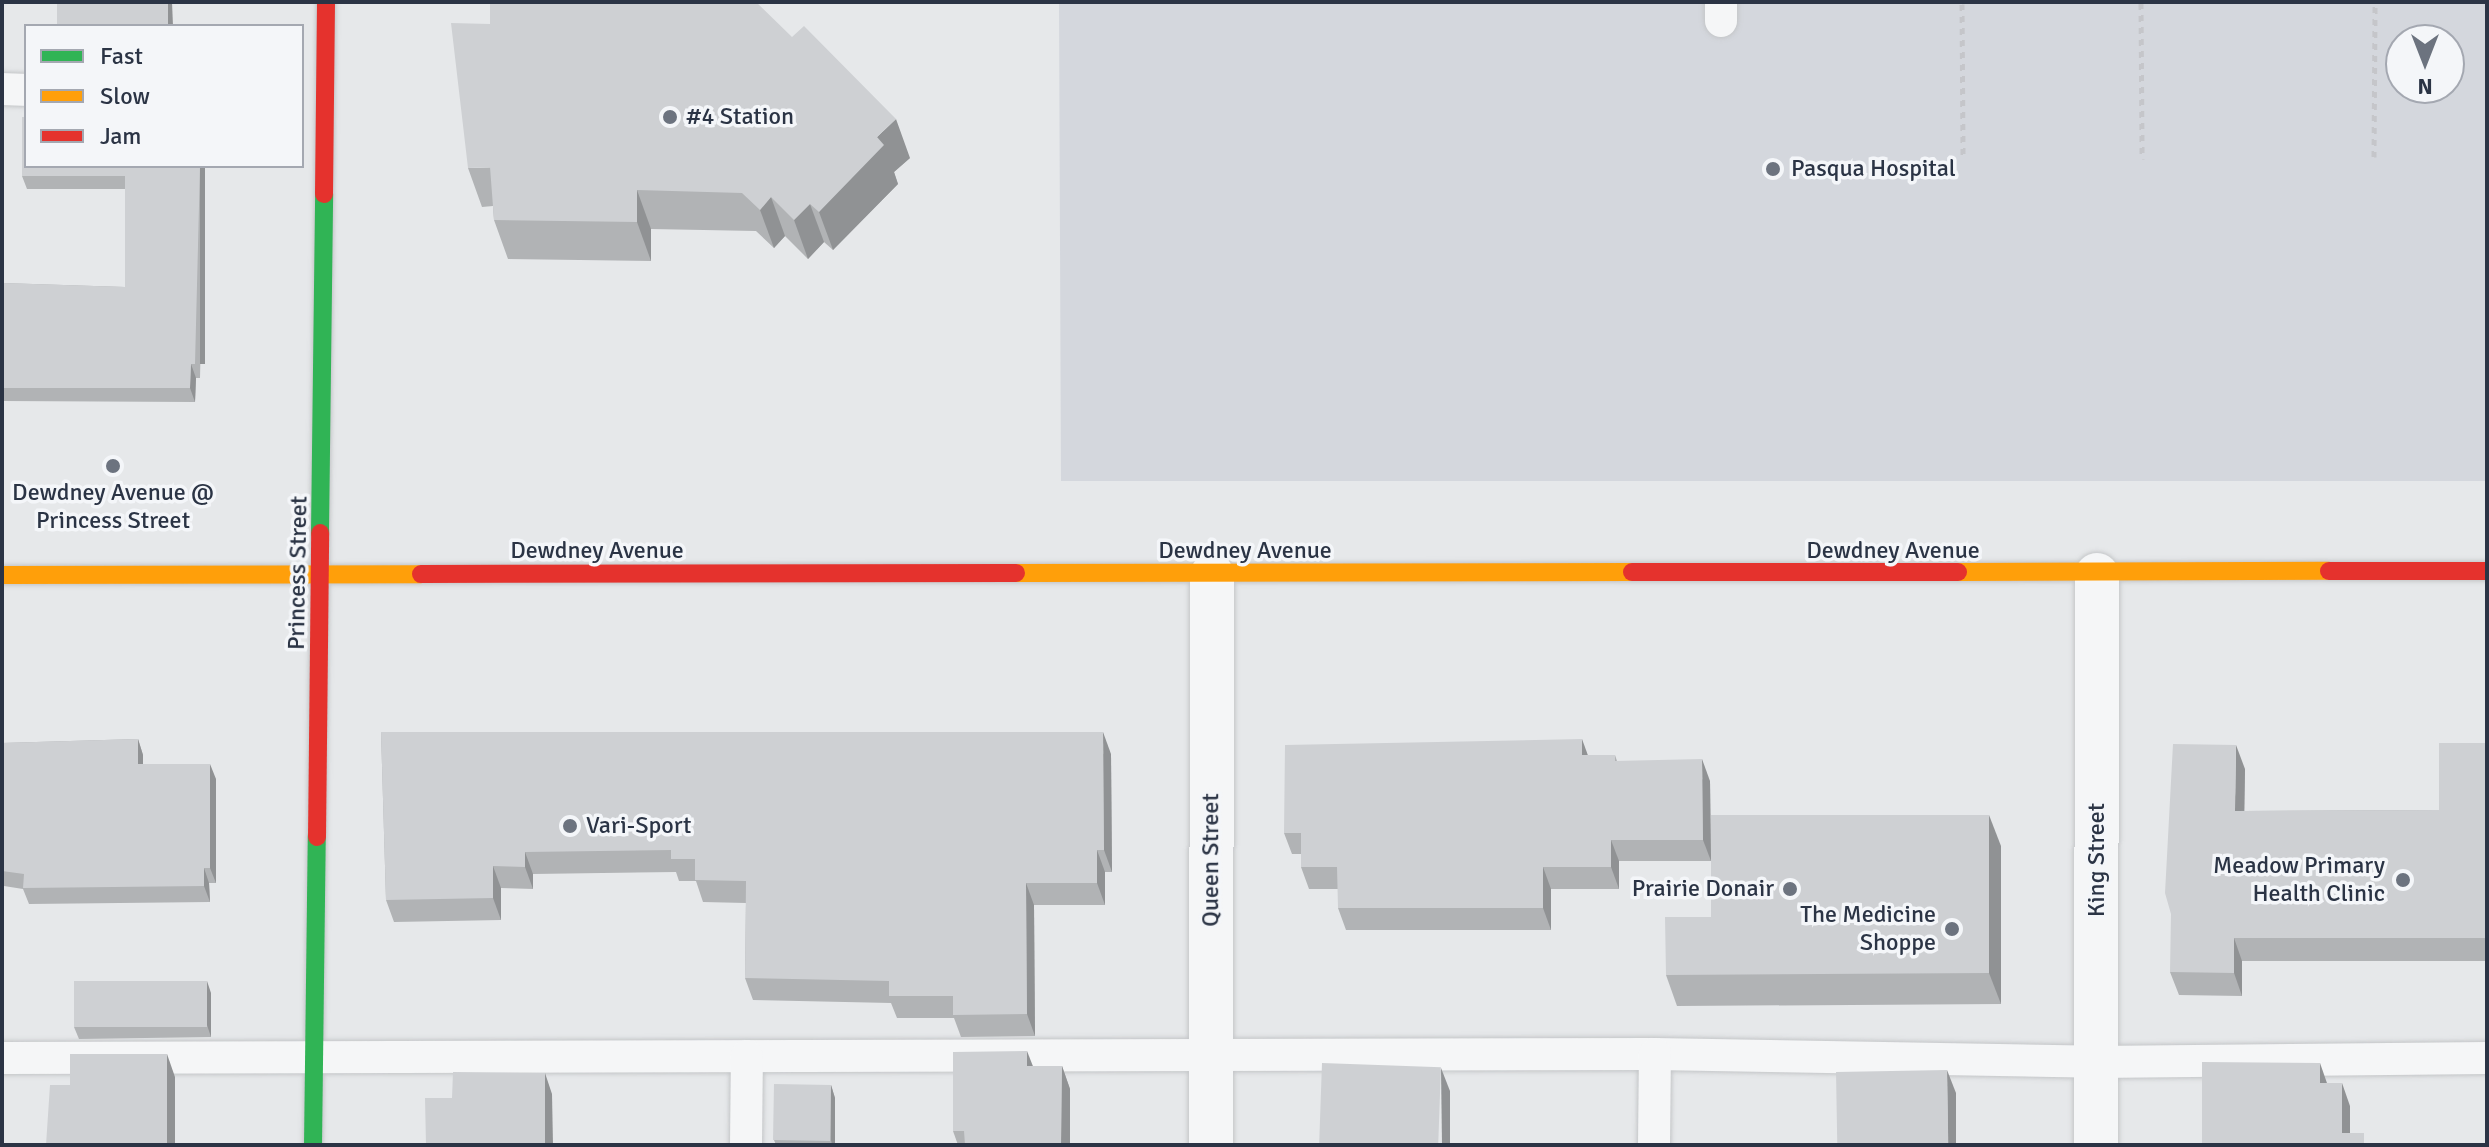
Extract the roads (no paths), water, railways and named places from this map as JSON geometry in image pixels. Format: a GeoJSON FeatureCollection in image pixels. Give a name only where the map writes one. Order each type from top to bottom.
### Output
{"type":"FeatureCollection","features":[{"type":"Feature","properties":{"kind":"main road","name":"Princess Street"},"geometry":{"type":"LineString","coordinates":[[313,1145],[323,575],[313,93],[326,2]]}},
{"type":"Feature","properties":{"kind":"main road","name":"Dewdney Avenue"},"geometry":{"type":"LineString","coordinates":[[2,575],[2097,575],[2487,571]]}},
{"type":"Feature","properties":{"kind":"street","name":"Queen Street"},"geometry":{"type":"LineString","coordinates":[[1211,1145],[1212,575]]}},
{"type":"Feature","properties":{"kind":"street","name":"King Street"},"geometry":{"type":"LineString","coordinates":[[2096,1145],[2097,575]]}},
{"type":"Feature","properties":{"kind":"lane"},"geometry":{"type":"LineString","coordinates":[[2,89],[24,90]]}},
{"type":"Feature","properties":{"kind":"lane"},"geometry":{"type":"LineString","coordinates":[[2,1058],[1211,1058],[1655,1054],[2096,1062],[2487,1058]]}},
{"type":"Feature","properties":{"kind":"lane"},"geometry":{"type":"LineString","coordinates":[[1654,1145],[1655,1054]]}},
{"type":"Feature","properties":{"kind":"lane"},"geometry":{"type":"LineString","coordinates":[[746,1145],[747,1056]]}},
{"type":"Feature","properties":{"kind":"place","name":"#4 Station"},"geometry":{"type":"Point","coordinates":[670,117]}},
{"type":"Feature","properties":{"kind":"place","name":"Pasqua Hospital"},"geometry":{"type":"Point","coordinates":[1773,169]}},
{"type":"Feature","properties":{"kind":"place","name":"Dewdney Avenue @ Princess Street"},"geometry":{"type":"Point","coordinates":[113,466]}},
{"type":"Feature","properties":{"kind":"place","name":"Vari-Sport"},"geometry":{"type":"Point","coordinates":[570,826]}},
{"type":"Feature","properties":{"kind":"place","name":"Meadow Primary Health Clinic"},"geometry":{"type":"Point","coordinates":[2403,880]}},
{"type":"Feature","properties":{"kind":"place","name":"Prairie Donair"},"geometry":{"type":"Point","coordinates":[1790,889]}},
{"type":"Feature","properties":{"kind":"place","name":"The Medicine Shoppe"},"geometry":{"type":"Point","coordinates":[1952,929]}}]}
